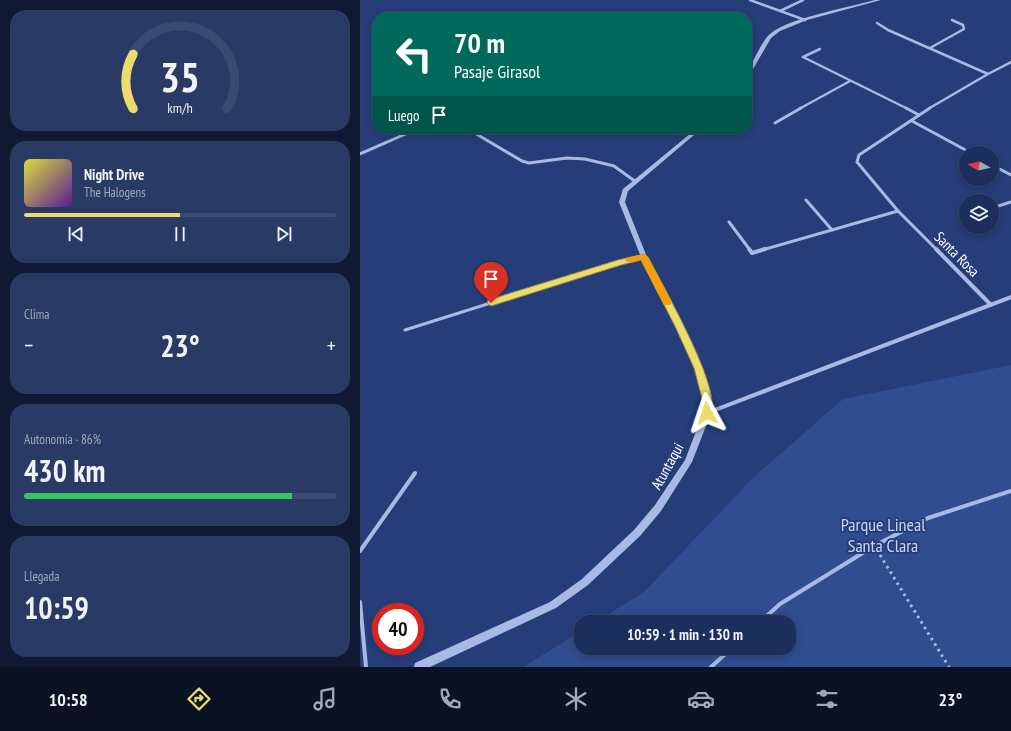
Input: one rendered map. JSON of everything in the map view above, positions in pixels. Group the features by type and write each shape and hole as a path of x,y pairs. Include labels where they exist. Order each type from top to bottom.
{"street":[{"path":"750,0 805,20"},
{"path":"780,11 804,0"},
{"path":"752,68 770,37 775,33 805,20 879,0"},
{"path":"930,48 964,29 963,25 952,20"},
{"path":"877,24 988,74"},
{"path":"820,49 803,57 919,116"},
{"name":"Santa Rosa","path":"991,305 898,211 862,170 857,162 859,155 919,116 988,74 1011,62"},
{"path":"775,123 850,81"},
{"path":"912,121 959,146"},
{"path":"360,154 406,134"},
{"path":"476,134 522,161 529,163 567,158 585,159 614,166 636,182"},
{"name":"Atuntaqui","path":"419,667 553,605 585,582 637,533 658,508 688,462 707,413 708,402 698,368 679,326 644,257 622,202 625,190 693,134"},
{"path":"999,169 1011,175"},
{"path":"806,200 832,230"},
{"path":"999,206 1011,202"},
{"path":"729,222 752,253 898,211"},
{"path":"707,413 1011,297"}],"lane":[{"path":"405,330 621,262 644,257"},
{"path":"360,550 415,473"},
{"path":"768,615 780,604 874,546 928,518 1011,491"},
{"path":"360,602 366,667"},
{"path":"711,667 724,655"}],"path":[{"path":"874,546 949,667"}],"green space":[{"name":"Parque Lineal Santa Clara","path":"1011,365 1011,667 523,667 574,635 574,655 796,655 796,615 607,615 644,592 753,478 843,399"}],"slow traffic":[{"path":"629,260 644,257 667,302"}],"route":[{"path":"491,303 621,262 644,257 679,326 698,368 708,402 707,413"}]}
